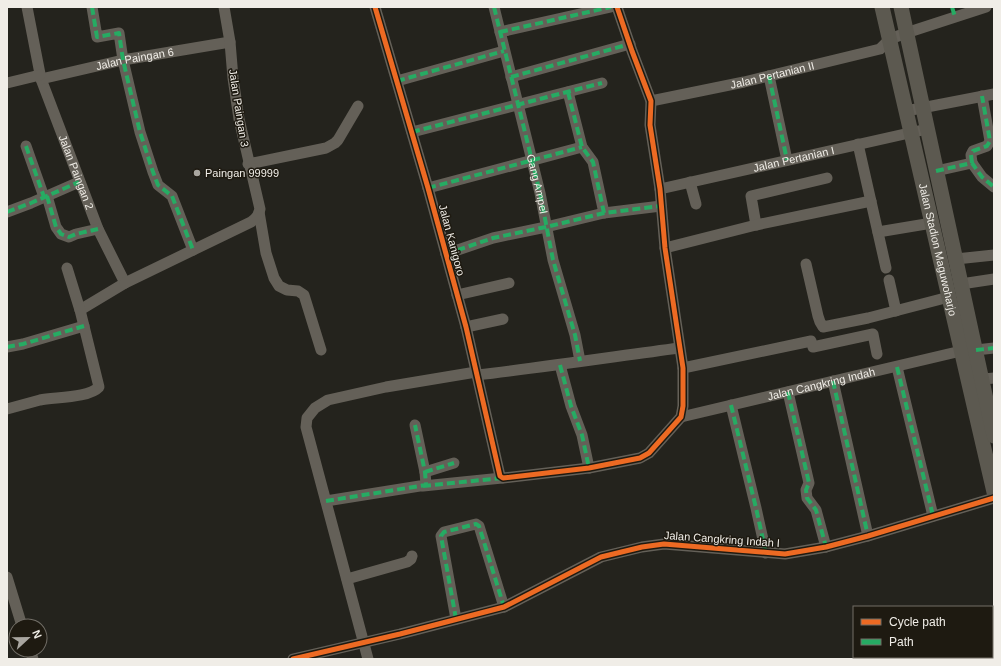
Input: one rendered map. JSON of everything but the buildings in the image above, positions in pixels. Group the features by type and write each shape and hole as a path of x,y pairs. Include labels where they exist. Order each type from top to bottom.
{"main road":[{"name":"Jalan Stadion Maguwoharjo","path":"882,7 961,351 981,380 994,436"},
{"name":"Jalan Stadion Maguwoharjo","path":"901,7 976,350 994,492"}],"street":[{"name":"Jalan Paingan 2","path":"27,7 41,77 79,182 98,229 125,283"},
{"path":"92,7 97,37 119,32 123,60 140,132 155,179 158,185 170,192 193,250"},
{"name":"Jalan Paingan 3","path":"224,7 230,42 233,78 266,253 274,278 279,286 287,290 298,291 304,294 322,350"},
{"name":"Jalan Kanigoro","path":"375,7 428,188 466,327 500,476 502,478"},
{"name":"Gang Ampel","path":"494,7 504,52 519,104 553,260 575,335 580,361"},
{"path":"500,32 585,10 611,7"},
{"path":"326,501 423,486 589,468 634,460 645,456 681,417 684,406 683,368 665,248 660,189 650,125 651,101 617,7"},
{"name":"Jalan Pertanian II","path":"651,101 701,92 880,49 890,40 953,12 986,7"},
{"name":"Jalan Paingan 6","path":"7,83 123,60 230,42"},
{"path":"511,77 630,44"},
{"path":"397,81 504,52"},
{"path":"769,76 787,160"},
{"path":"412,132 602,83"},
{"path":"568,92 582,147 593,162 604,212"},
{"path":"906,111 994,94"},
{"path":"982,96 990,141 987,146 972,151 971,155 972,162 982,177 994,187"},
{"path":"248,164 326,148 338,140 358,106"},
{"name":"Jalan Pertanian I","path":"660,189 927,129"},
{"path":"858,144 886,268"},
{"path":"26,146 56,227 61,234 69,236 98,229"},
{"path":"428,188 582,147"},
{"path":"936,171 972,162"},
{"path":"756,225 750,196 827,178"},
{"path":"7,212 79,182"},
{"path":"690,182 696,204"},
{"path":"665,248 756,225 871,201"},
{"path":"446,254 492,238 546,227 604,212 661,206"},
{"path":"80,310 125,283 254,220 259,210"},
{"path":"878,232 932,222"},
{"path":"956,260 994,255"},
{"path":"806,264 818,316 823,326 868,318 949,297"},
{"path":"7,409 40,400 88,394 98,389 99,384 80,310 67,268"},
{"path":"961,284 994,279"},
{"path":"889,280 896,311"},
{"path":"457,295 509,283"},
{"path":"868,318 877,354"},
{"path":"466,327 503,319"},
{"path":"7,347 23,344 84,326"},
{"path":"683,368 811,341 812,347 873,334"},
{"path":"368,659 306,427 307,418 315,408 328,400 386,386 560,365 679,348"},
{"path":"976,350 994,348"},
{"name":"Jalan Cangkring Indah","path":"681,417 961,351"},
{"path":"560,365 571,406 582,435 589,468"},
{"path":"897,367 933,516"},
{"path":"833,381 868,536"},
{"path":"788,392 809,483 806,490 807,498 816,510 826,547"},
{"path":"731,405 766,553"},
{"path":"414,425 427,484 423,486"},
{"path":"425,472 454,463"},
{"name":"Jalan Cangkring Indah I","path":"293,659 400,634 504,606 601,557 642,547 664,544 785,554 826,547 868,536 994,498"},
{"path":"456,618 441,536 444,532 476,524 479,526 504,606"},
{"path":"347,579 408,562 412,556"},
{"path":"7,577 20,618"}],"marked path":[{"path":"92,7 97,37 119,33 123,60 140,132 153,172 158,185 172,196 193,250"},
{"path":"494,7 540,193 553,260 575,335 580,361"},
{"path":"500,32 611,7"},
{"path":"952,7 955,17"},
{"path":"511,77 630,44"},
{"path":"397,81 504,51"},
{"path":"769,76 787,160"},
{"path":"412,132 602,83"},
{"path":"568,92 582,147 593,162 604,213"},
{"path":"972,163 971,155 973,151 987,146 990,141 982,96"},
{"path":"26,146 44,197"},
{"path":"428,188 582,147"},
{"path":"936,171 972,163 982,177 994,187"},
{"path":"7,212 79,182"},
{"path":"47,196 56,227 61,234 69,237 98,229"},
{"path":"446,254 493,238 604,213 661,206"},
{"path":"7,347 23,344 84,326"},
{"path":"976,350 994,348"},
{"path":"560,365 571,406 582,435 589,468"},
{"path":"897,367 933,516"},
{"path":"833,381 868,536"},
{"path":"788,392 809,483 806,490 807,498 816,510 826,547"},
{"path":"731,405 766,553"},
{"path":"326,501 426,485 425,472 415,425"},
{"path":"425,472 454,463"},
{"path":"423,486 502,478"},
{"path":"456,619 441,536 444,532 476,524 479,526 504,607"}],"cycle path":[{"path":"375,7 428,188 466,327 500,476 503,478 589,468 640,458 649,453 681,417 683,406 683,368 665,248 660,189 650,125 651,101 617,7"},
{"path":"293,659 400,634 504,607 601,557 642,547 664,544 785,554 826,547 868,536 994,498"}],"place":[{"name":"Paingan 99999","path":"197,173"}]}
